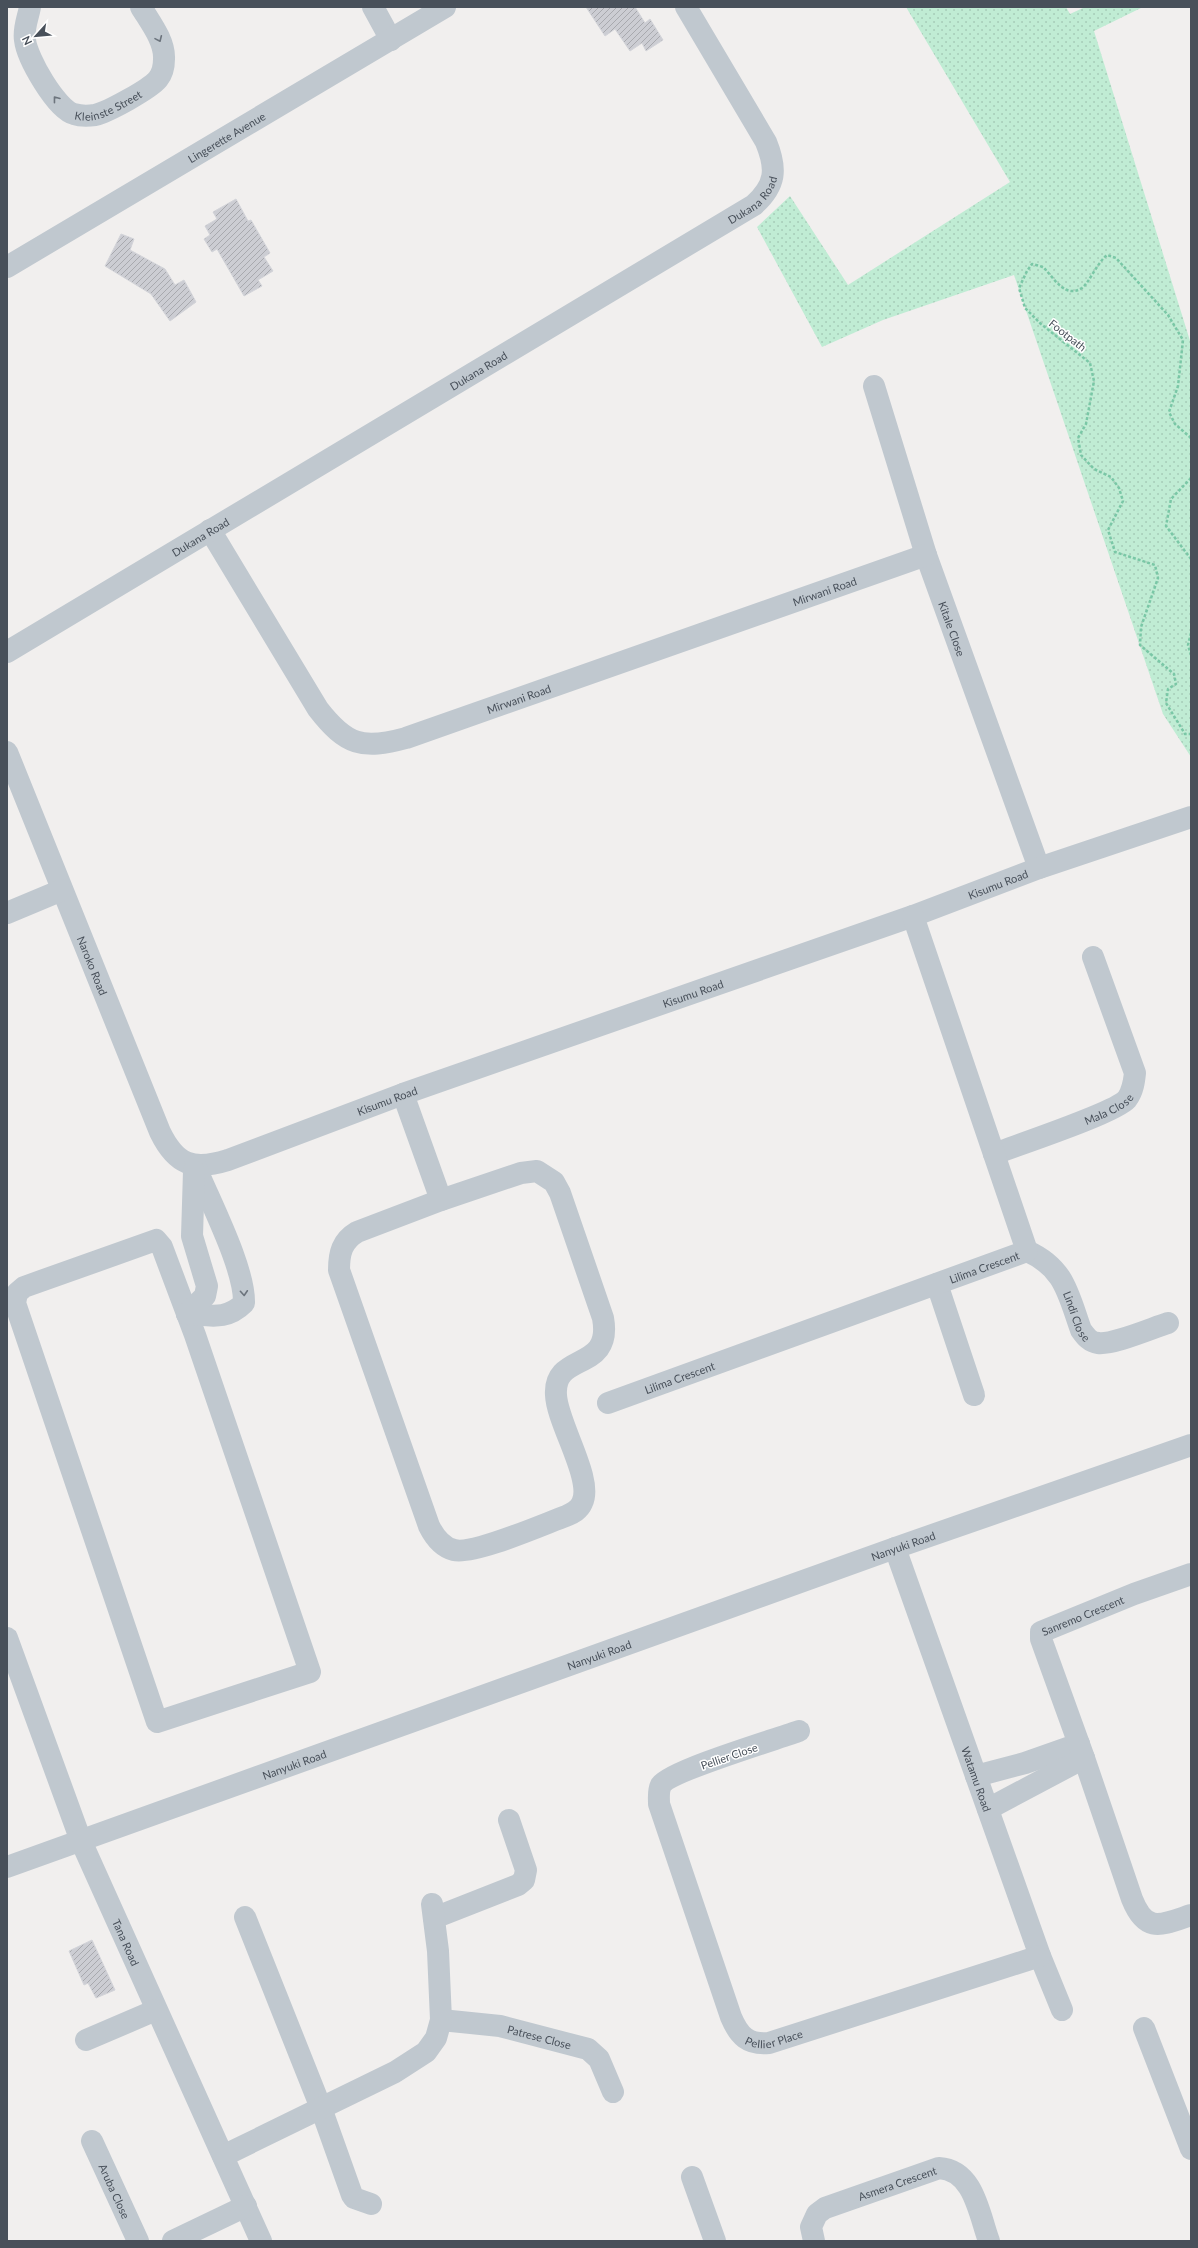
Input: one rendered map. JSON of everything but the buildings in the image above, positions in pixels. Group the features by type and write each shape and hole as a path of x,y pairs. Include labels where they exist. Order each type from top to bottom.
{"street":[{"name":"Kleinste Street","path":"30,7 25,29 27,49 57,101 65,110 81,116 94,115 107,111 150,86 161,75 165,58 163,48 141,7"},
{"path":"373,7 391,40"},
{"name":"Lingerette Avenue","path":"7,267 445,7"},
{"name":"Dukana Road","path":"7,652 754,205 763,198 773,179 774,167 771,154 766,142 686,7"},
{"name":"Kitale Close","path":"874,386 926,555 1039,868"},
{"name":"Mirwani Road","path":"210,530 318,709 333,728 346,737 361,744 381,745 926,555"},
{"name":"Naroko Road","path":"7,752 160,1132 172,1153 186,1163 195,1165"},
{"name":"Kisumu Road","path":"195,1165 206,1166 228,1160 403,1094 913,916 1039,868 1191,817"},
{"path":"7,913 62,890"},
{"name":"Lilima Crescent","path":"608,1403 1027,1251 913,916"},
{"name":"Mala Close","path":"994,1154 1106,1111 1126,1099 1131,1091 1134,1073 1131,1061 1093,957"},
{"path":"403,1094 441,1200"},
{"path":"187,1314 224,1316 235,1311 244,1303 244,1290 216,1215 195,1165"},
{"path":"187,1314 206,1296 207,1286 192,1236 195,1165"},
{"path":"537,1171 546,1175 554,1182 560,1193 603,1318 605,1328 601,1347 594,1354 566,1369 557,1380 556,1388 558,1408 582,1474 585,1496 577,1511 476,1549 462,1551 446,1547 433,1535 429,1526 339,1270 339,1255 342,1245 349,1236 441,1200 521,1173 537,1171"},
{"path":"192,1225 216,1215"},
{"path":"156,1240 162,1247 187,1314 310,1672 157,1722 15,1303 17,1293 24,1287 156,1240"},
{"name":"Lindi Close","path":"1027,1251 1044,1259 1059,1276 1081,1330 1086,1337 1092,1341 1108,1342 1168,1323"},
{"path":"936,1284 974,1395"},
{"name":"Nanyuki Road","path":"7,1867 895,1548 1191,1445"},
{"name":"Watamu Road","path":"895,1548 1040,1956 1062,2010"},
{"name":"Sanremo Crescent","path":"1191,1574 1047,1628 1041,1632 1041,1639 1132,1899 1142,1918 1155,1925 1191,1915"},
{"name":"Tana Road","path":"7,1638 81,1841 156,2010 246,2206 260,2241"},
{"name":"Pellier Close","path":"662,1785 681,1773 799,1731"},
{"path":"976,1776 1025,1763 1081,1751"},
{"path":"988,1808 1037,1783 1081,1751"},
{"name":"Pellier Place","path":"662,1785 659,1794 659,1804 731,2017 742,2036 748,2041 759,2044 769,2043 1040,1956"},
{"path":"223,2156 395,2072 426,2052 436,2038 441,2020 441,1999 433,1911 518,1885 524,1880 526,1870 509,1820"},
{"path":"245,1917 321,2108 352,2195 354,2198 371,2204"},
{"path":"86,2040 156,2010"},
{"name":"Patrese Close","path":"441,2020 500,2026 588,2049 599,2059 613,2092"},
{"path":"1144,2028 1185,2118 1191,2149"},
{"name":"Aruba Close","path":"92,2141 138,2241"},
{"name":"Asmera Crescent","path":"814,2241 811,2227 817,2214 825,2208 939,2168 955,2172 966,2181 989,2241"},
{"path":"692,2178 715,2241"},
{"path":"173,2241 246,2206"}],"path":[{"name":"Footpath","path":"1191,438 1175,424 1169,412 1178,386 1183,340 1168,315 1116,258 1106,255 1099,262 1083,288 1073,291 1058,285 1043,267 1032,264 1027,270 1019,288 1025,308 1041,324 1090,363 1094,381 1086,424 1078,438 1081,455 1094,469 1111,477 1119,488 1123,502 1108,530 1115,552 1155,565 1158,578 1141,627 1140,645 1174,674 1176,684 1168,689 1166,703 1184,734 1191,734"},
{"path":"1191,478 1171,499 1166,526 1191,559"},
{"path":"1191,633 1188,645 1191,654"}],"green space":[{"path":"906,7 1066,7 1070,14 1085,7 1143,7 1094,31 1191,344 1191,757 1163,714 1014,275 883,320 822,347 757,227 790,196 848,285 1010,182"}]}
